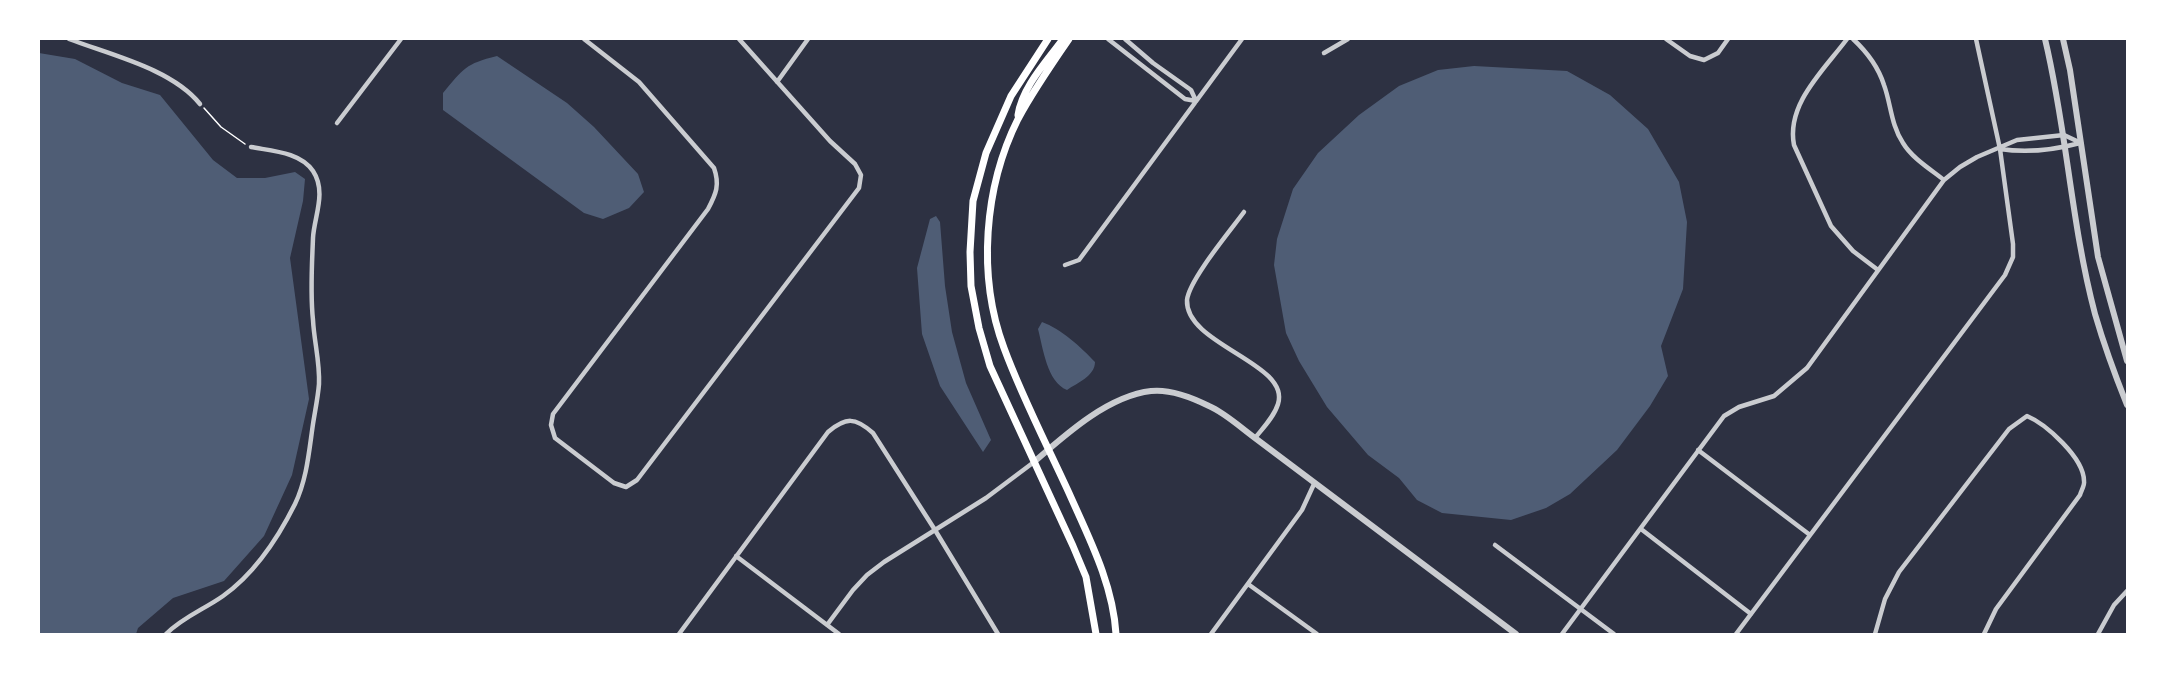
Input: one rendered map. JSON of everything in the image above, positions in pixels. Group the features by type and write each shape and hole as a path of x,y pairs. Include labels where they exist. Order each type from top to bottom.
{"main road":[{"path":"1048,39 1011,96 986,153 973,201 971,286 979,328 990,366 1086,578 1096,634"},
{"path":"1018,121 1020,104 1036,76 1063,39"},
{"path":"1069,39 1040,82 1018,121 996,178 989,223 987,265 992,304 1003,347 1097,555 1110,595 1116,634"}],"street":[{"path":"69,39 161,74 178,83 200,104"},
{"path":"337,123 401,39"},
{"path":"584,39 639,82 714,168 719,180 716,194 708,209 554,414 551,425 555,438 614,483 626,487 637,480 859,188 861,175 855,164 830,141 739,39"},
{"path":"777,82 808,39"},
{"path":"1108,39 1185,99 1196,101"},
{"path":"1125,39 1191,90 1196,101"},
{"path":"1065,265 1079,260 1242,39"},
{"path":"1324,53 1348,39"},
{"path":"1666,39 1690,56 1704,60 1718,53 1728,39"},
{"path":"1847,39 1802,99 1794,116 1792,135 1794,145 1831,226 1853,251 1878,270"},
{"path":"1853,39 1868,53 1885,85 1894,126 1903,144 1916,159 1944,180"},
{"path":"1736,634 2005,275 2013,257 2000,149 1976,39"},
{"path":"2045,39 2055,82 2083,257 2095,313 2109,359 2127,405"},
{"path":"2063,39 2070,70 2098,257 2127,360"},
{"path":"1138,62 1144,55"},
{"path":"1562,634 1724,416 1739,407 1774,396 1807,368 1944,180 1969,162 2017,140 2064,135 2081,143"},
{"path":"2000,149 2018,152 2081,143"},
{"path":"166,634 194,612 237,586 258,562 283,526 296,502 306,473 319,384 311,267 319,187 313,171 300,159 285,153 251,147"},
{"path":"1244,212 1194,282 1187,300 1190,316 1201,329 1269,377 1278,389 1279,403 1255,438"},
{"path":"827,625 867,575 986,498 1101,410 1126,396 1154,390 1184,396 1211,407 1516,634"},
{"path":"1875,634 1885,599 1899,572 2009,429 2027,416 2038,420 2060,438 2078,464 2085,481 2080,495 1996,609 1984,634"},
{"path":"679,634 828,432 839,423 853,420 863,424 873,433 998,634"},
{"path":"1698,450 1810,535"},
{"path":"1210,634 1302,510 1314,484"},
{"path":"1641,529 1751,614"},
{"path":"1496,545 1614,634"},
{"path":"736,556 839,634"},
{"path":"1248,584 1317,634"},
{"path":"2098,634 2114,605 2127,591"}],"path":[{"path":"200,104 220,127 237,141 251,147"}],"water":[{"path":"39,53 75,59 122,83 160,95 213,160 237,178 265,178 295,172 305,179 303,201 290,258 309,399 292,475 264,536 224,581 173,598 138,628 136,634 39,634"},
{"path":"497,56 567,103 594,127 638,174 644,192 629,208 603,219 584,213 443,110 443,93 461,72 471,65"},
{"path":"1474,66 1567,71 1610,95 1648,129 1679,182 1687,222 1683,289 1661,346 1668,376 1650,406 1617,450 1570,494 1546,508 1511,520 1442,513 1417,500 1399,478 1368,455 1327,407 1299,361 1286,333 1274,265 1277,239 1293,189 1318,153 1359,115 1399,86 1438,70"},
{"path":"936,216 940,222 945,286 952,332 966,383 991,440 983,452 940,386 922,334 917,268 930,219"},
{"path":"1042,322 1070,339 1095,362 1089,375 1067,390 1055,380 1047,364 1038,329"}]}
